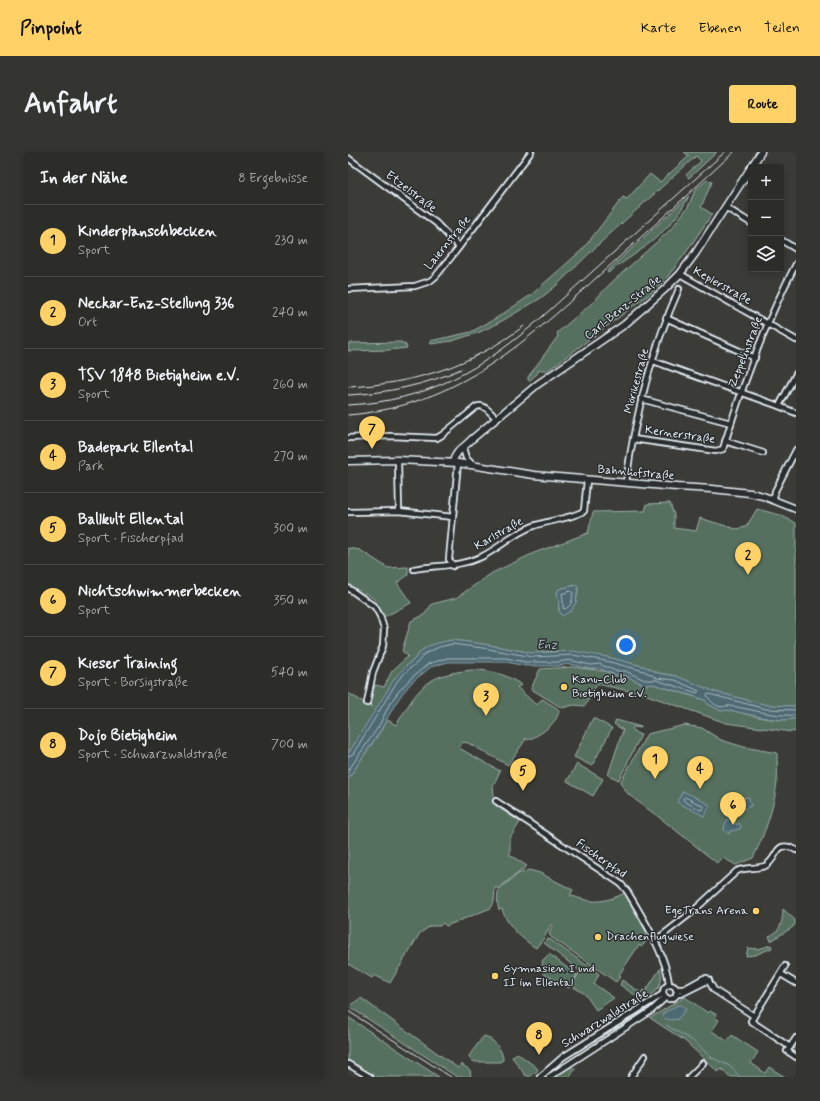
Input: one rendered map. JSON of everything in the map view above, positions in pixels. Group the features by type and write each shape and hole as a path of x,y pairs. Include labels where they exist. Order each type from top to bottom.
{"street":[{"name":"Laiernstraße","path":"348,289 408,287 425,283 436,276 531,152"},
{"name":"Carl-Benz-Straße","path":"456,462 463,448 472,439 544,379 624,325 658,296 680,274 761,152"},
{"name":"Etzelstraße","path":"348,158 436,224 459,247"},
{"path":"725,207 748,220"},
{"path":"784,242 796,249"},
{"name":"Zeppelinstraße","path":"722,449 741,392 768,324 796,264"},
{"name":"Keplerstraße","path":"680,274 796,340"},
{"name":"Mörikestraße","path":"626,482 641,399 666,318 679,289"},
{"path":"666,318 755,358"},
{"path":"653,360 779,406 796,414"},
{"path":"779,406 796,374"},
{"path":"641,399 731,423"},
{"path":"348,438 390,436 437,438 442,436 480,405 485,407 497,419"},
{"name":"Kernerstraße","path":"633,439 716,451 722,449"},
{"name":"Kernerstraße","path":"725,441 763,453"},
{"path":"463,448 465,457 472,464"},
{"path":"774,500 775,491 796,450"},
{"path":"398,460 399,511"},
{"name":"Bahnhofstraße","path":"348,461 398,460 456,462 534,475 750,493 774,500 796,509"},
{"path":"453,566 449,559 456,462"},
{"name":"Karlstraße","path":"414,569 453,566 480,557 531,527 566,518 584,511 587,480"},
{"path":"348,512 399,511 453,517"},
{"path":"348,588 374,607 380,616 384,629 383,646 373,672 367,703"},
{"name":"Fischerpfad","path":"496,801 621,884 627,891 655,941 666,971 669,985"},
{"path":"655,941 686,917 737,871 742,868 763,867 770,862 774,855 782,847 788,846 796,850"},
{"path":"785,966 750,1021 790,1047"},
{"path":"780,974 796,984"},
{"name":"Schwarzwaldstraße","path":"540,1077 563,1057 665,996 672,998 676,992 681,994 707,979 714,990 754,1016"},
{"path":"669,985 673,986 676,992"},
{"name":"Schwarzwaldstraße","path":"549,1077 651,1011 665,996 665,987 669,985"},
{"path":"796,1038 787,1051 796,1057"},
{"path":"631,1077 645,1056"},
{"path":"689,1077 703,1062"},
{"path":"348,1064 370,1077"}],"green space":[{"path":"684,152 717,152 689,178 686,175 701,161 696,156 600,243 557,285 541,298 480,332 452,341 431,344 430,341 471,332 498,317 531,295 583,249 623,197 627,199 650,174 660,182 689,156"},
{"path":"707,180 712,182 701,207 712,214 685,254 665,280 655,290 546,372 544,369 542,371 539,370 537,374 528,380 528,377 558,336 557,333 592,303 611,283 670,230 688,207 695,190"},
{"path":"689,196 673,221 664,231 608,273 607,271"},
{"path":"401,342 406,345 407,348 348,351 348,343"},
{"path":"670,503 674,515 674,528 696,531 700,518 736,529 746,527 757,509 780,515 796,523 796,706 767,705 715,692 676,676 658,673 646,667 607,657 557,651 533,653 452,640 429,646 421,651 415,659 406,666 348,754 348,693 372,707 369,704 375,685 384,687 392,671 408,656 402,651 411,621 424,615 432,604 456,598 492,573 534,553 588,533 593,512 645,511 647,504","holes":["577,585 578,591 576,602 559,611 559,600 557,593 559,589"]},
{"path":"348,548 360,550 388,568 408,567 408,575 397,583 411,603 384,617 374,599 365,593 364,595 348,584"},
{"path":"572,667 604,671 616,675 624,675 645,685 653,684 705,700 708,704 721,711 732,710 762,718 777,720 796,718 796,731 792,732 726,723 644,694 597,684 585,706 574,705 562,708 531,689 540,669"},
{"path":"472,670 498,673 510,678 522,685 517,687 536,705 542,699 557,708 559,711 558,716 551,725 538,735 528,740 525,738 526,739 508,765 468,743 463,742 459,748 500,771 493,786 495,805 520,822 510,838 510,855 527,866 499,888 495,888 494,902 491,908 446,926 443,923 440,926 431,926 420,933 390,983 374,975 372,978 348,964 348,779 388,720 396,725 411,701 425,685 443,675"},
{"path":"593,718 612,728 592,766 574,757"},
{"path":"616,720 641,727 633,727 632,729 641,735 619,780 608,775 623,730 614,724"},
{"path":"685,725 702,728 721,740 744,747 777,753 777,778 774,800 765,831 753,858 736,865 723,858 717,863 629,795 620,783 647,734"},
{"path":"577,764 603,779 593,796 567,781"},
{"path":"529,870 540,873 573,890 570,895 585,900 598,901 610,899 625,893 647,933 645,938 646,942 641,947 639,945 616,982 551,937 549,934 553,925 551,925 544,938 536,948 520,936 507,921 502,909 499,910 499,889 518,874"},
{"path":"783,909 795,920 795,924 793,927 771,941 769,936 779,928 782,921"},
{"path":"548,939 599,974 594,984 614,998 596,1010 585,994 572,986 580,971 544,943"},
{"path":"771,945 772,948 755,955 746,956 748,948 758,949"},
{"path":"549,954 577,975 569,988 544,974 542,961"},
{"path":"660,969 661,980 658,988 642,1000 620,985 622,980 641,993 643,990 645,992"},
{"path":"685,997 708,1013 710,1011 717,1015 715,1018 719,1020 712,1031 727,1041 732,1035 758,1052 751,1063 765,1073 769,1067 785,1077 729,1077 722,1069 718,1072 685,1041 650,1018"},
{"path":"361,998 458,1068 461,1064 470,1070 471,1077 457,1077 351,1008 352,1004"},
{"path":"658,999 660,1002 650,1010 649,1009 615,1030 614,1029 617,1027 616,1025"},
{"path":"348,1017 439,1077 373,1077 348,1061"},
{"path":"484,1036 491,1039 497,1046 502,1053 503,1060 500,1062 475,1062 471,1060 469,1056"},
{"path":"517,1053 538,1070 530,1077 525,1075 512,1057"},
{"path":"570,1067 575,1069 570,1077 554,1077"}],"water":[{"path":"578,585 576,602 571,611 562,616 557,593 559,589"},
{"path":"452,640 533,653 573,651 607,657 646,667 658,673 676,676 715,692 767,705 796,706 796,718 784,720 762,717 732,710 721,711 708,704 705,700 653,684 645,685 624,675 616,675 598,668 590,669 569,664 558,666 525,666 506,662 448,662 431,667 412,682 394,706 382,728 348,779 348,754 395,678 415,659 421,651 429,646"},
{"path":"683,791 710,805 704,816 677,802"},
{"path":"733,794 737,795 735,799 749,797 751,806 736,814 731,805"},
{"path":"729,817 736,821 735,823 737,825 739,823 741,826 740,829 730,831 729,834 724,830 725,824"},
{"path":"678,1005 681,1005 686,1009 678,1019 668,1020 664,1018 662,1014"}],"waterway":[{"path":"666,1025 693,1041 712,1058 730,1066 740,1077"}],"railway":[{"path":"348,405 404,397 429,389 476,367 520,336 725,152"},
{"path":"348,415 388,409 424,398 458,384 489,365 519,344 577,295 734,152"},
{"path":"348,387 396,382 441,370 483,352 524,326"},
{"path":"348,395 392,390 420,384 461,369"},
{"path":"348,1011 451,1077"}],"place":[{"name":"Kieser Training","path":"372,449"},
{"name":"Neckar-Enz-Stellung 336","path":"748,575"},
{"name":"Kanu-Club Bietigheim e.V.","path":"564,687"},
{"name":"TSV 1848 Bietigheim e.V.","path":"486,716"},
{"name":"Kinderplanschbecken","path":"655,779"},
{"name":"Badepark Ellental","path":"700,789"},
{"name":"Ballkult Ellental","path":"523,791"},
{"name":"Nichtschwimmerbecken","path":"733,825"},
{"name":"EgeTrans Arena","path":"756,911"},
{"name":"Drachenflugwiese","path":"598,937"},
{"name":"Gymnasien I und II im Ellental","path":"495,976"},
{"name":"Dojo Bietigheim","path":"539,1055"}],"water label":[{"name":"Enz","path":"547,645"}]}
